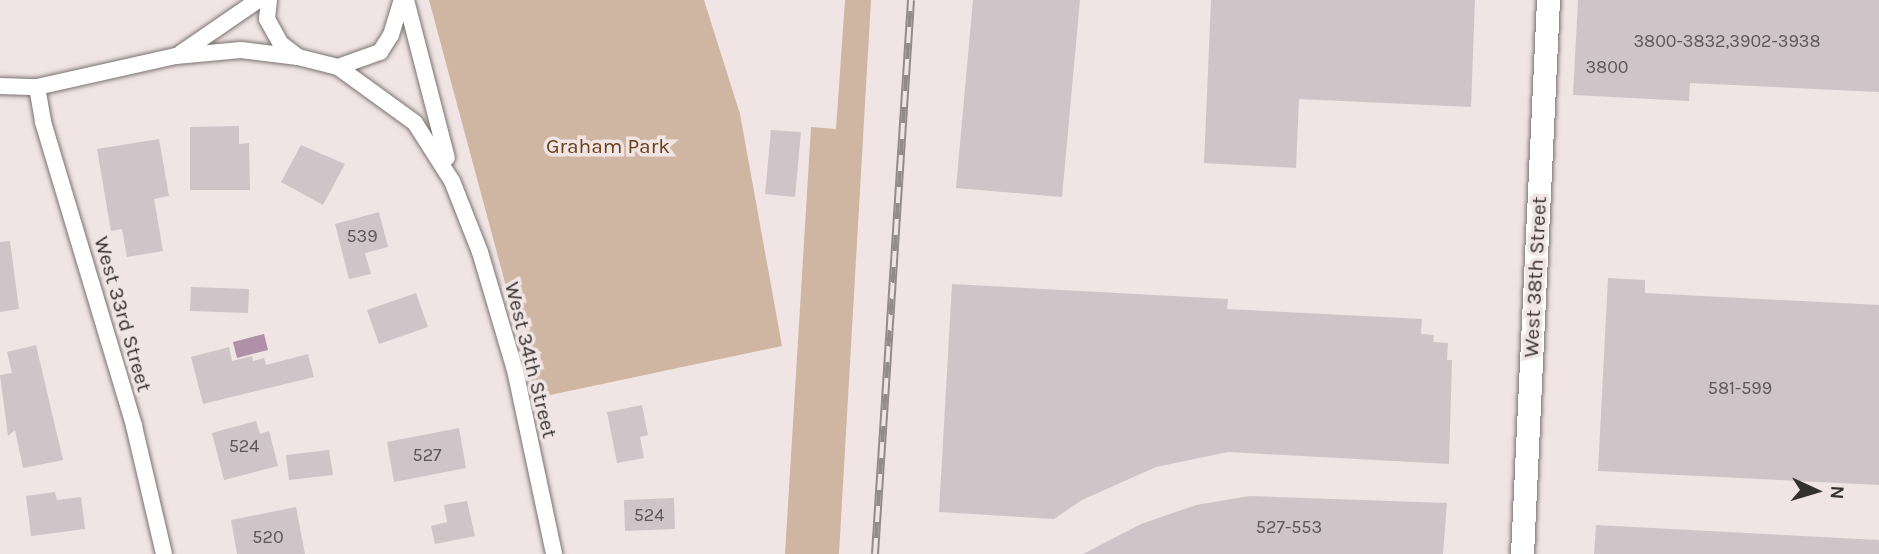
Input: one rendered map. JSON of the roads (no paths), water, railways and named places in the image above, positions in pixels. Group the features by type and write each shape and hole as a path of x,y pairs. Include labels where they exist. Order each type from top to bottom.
{"street":[{"path":"176,56 258,0"},
{"path":"269,0 267,19 273,35 298,57"},
{"path":"0,86 37,87 176,56 241,50 298,57 338,67 380,51 391,34 404,0"},
{"name":"West 34th Street","path":"404,0 452,181 480,252 515,370 554,554"},
{"name":"West 38th Street","path":"1522,554 1548,0"},
{"name":"West 34th Street","path":"338,67 415,122 452,181"},
{"name":"West 33rd Street","path":"37,87 43,122 134,426 164,554"}],"railway":[{"path":"875,554 911,0"}],"park label":[{"name":"Graham Park","path":"608,146"}]}
